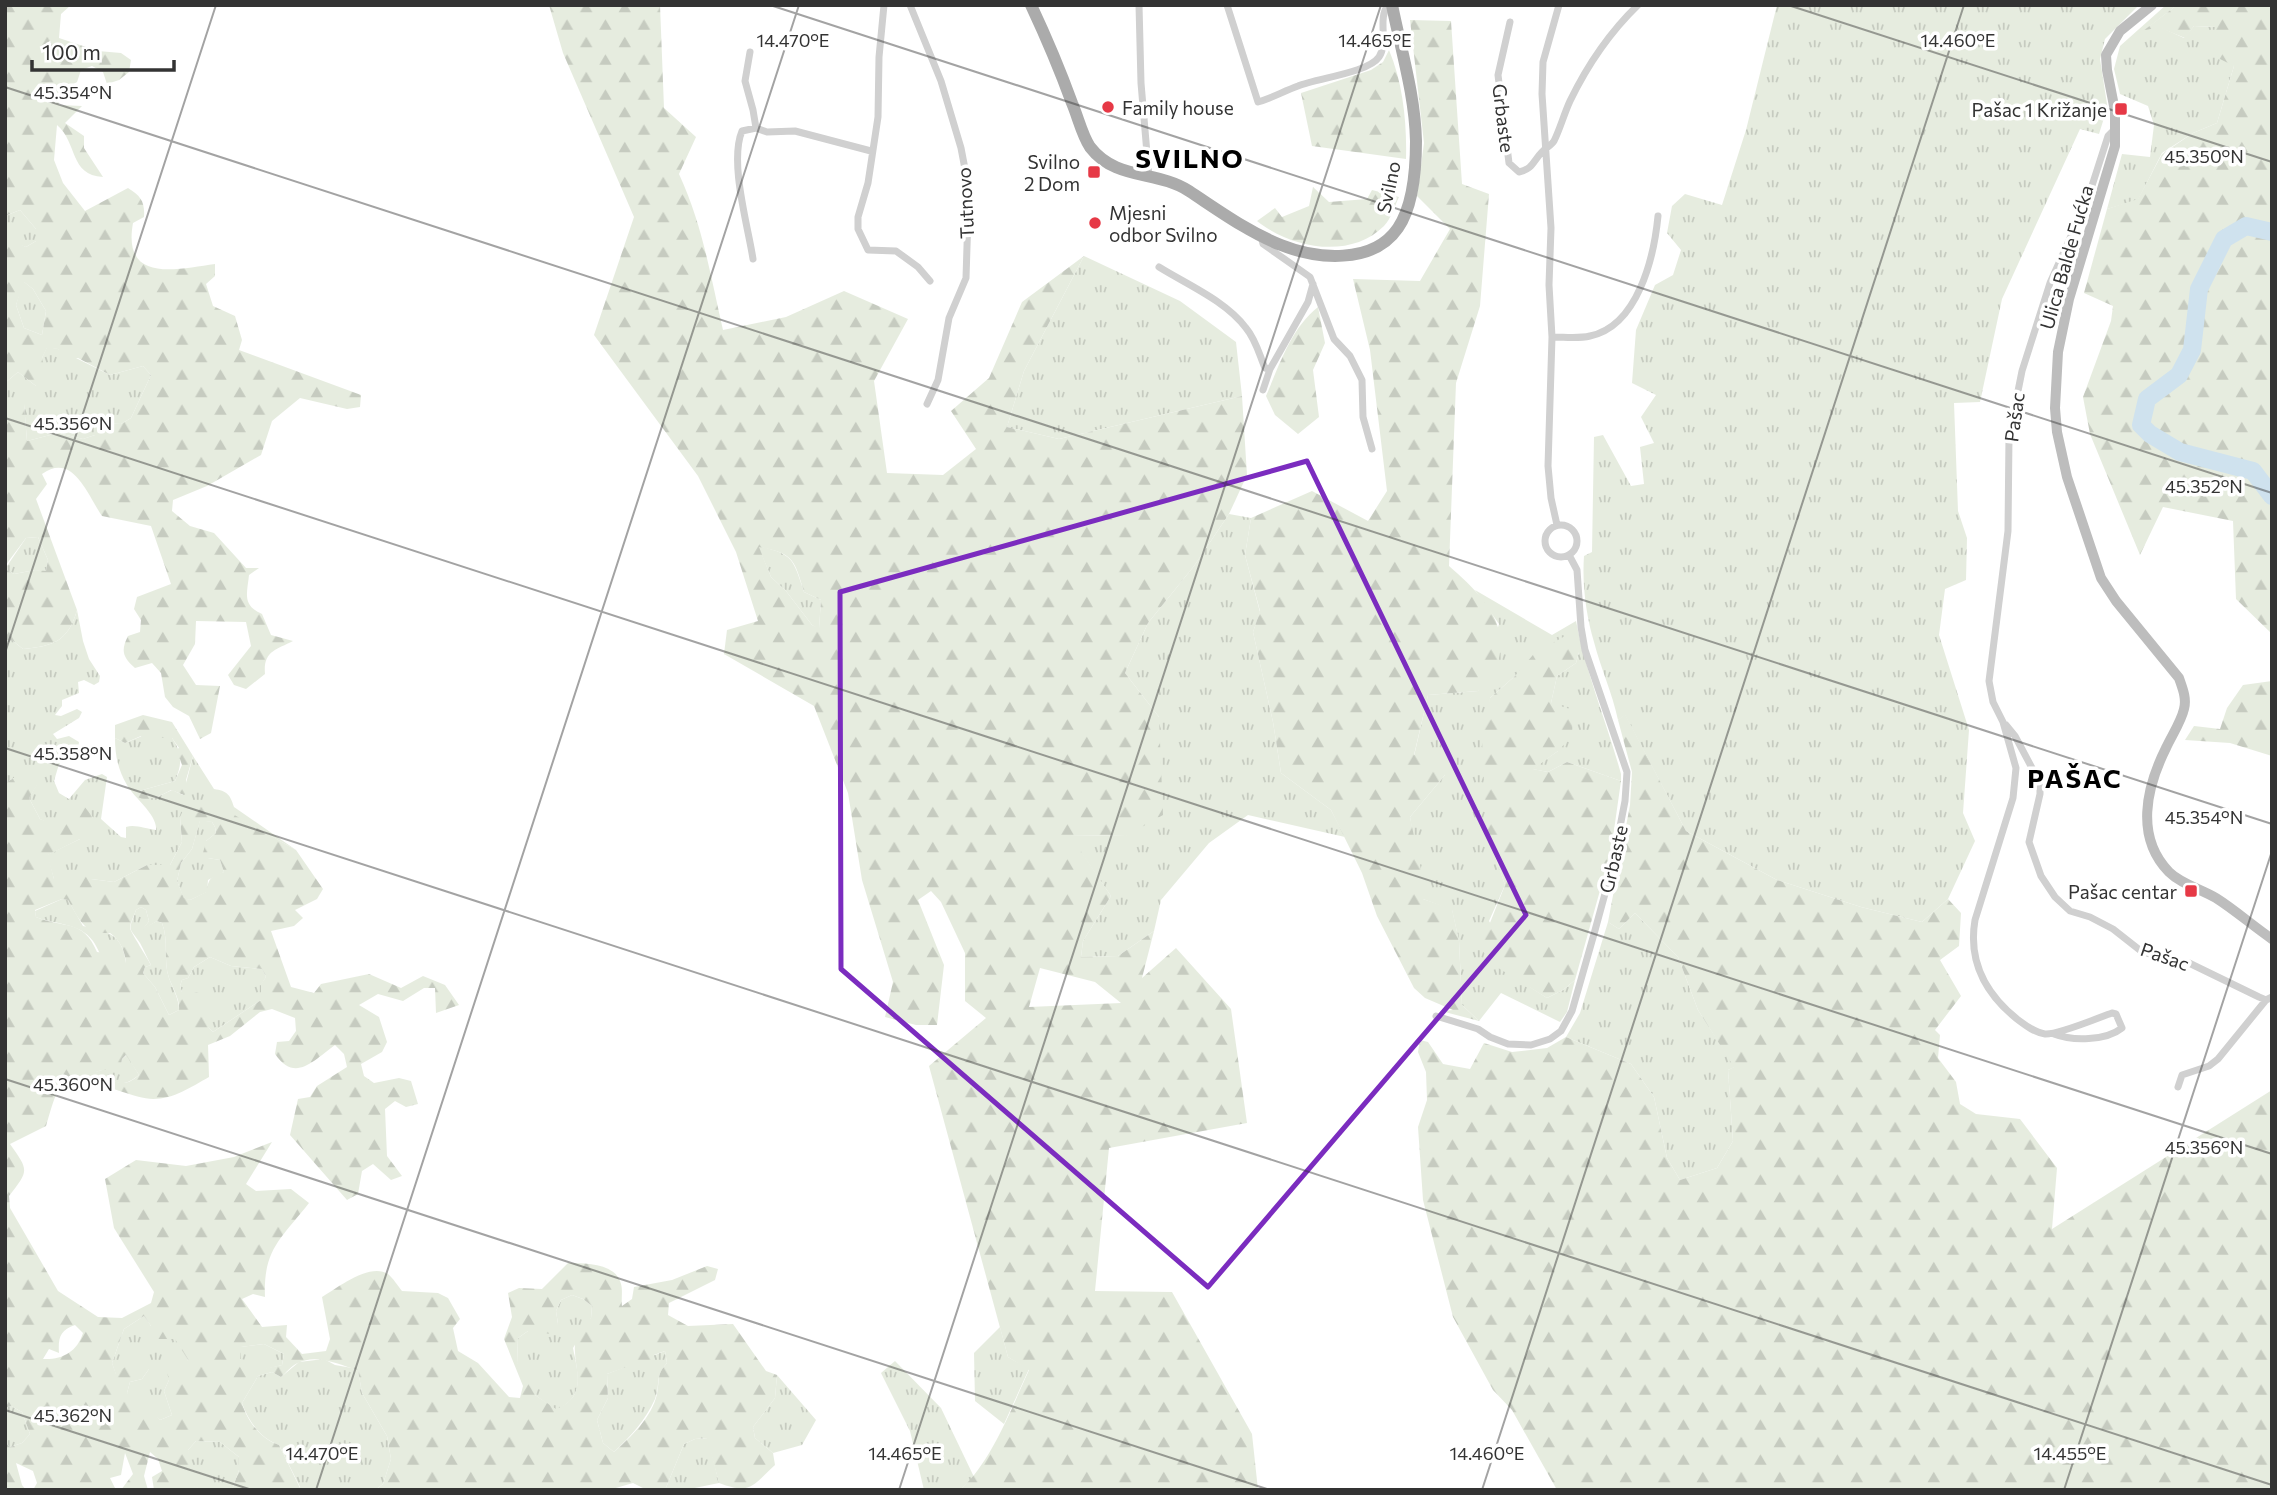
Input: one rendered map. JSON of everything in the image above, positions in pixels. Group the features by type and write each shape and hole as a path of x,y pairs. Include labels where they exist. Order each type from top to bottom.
{"main road":[{"name":"Svilno","path":"1031,5 1089,145 1108,164 1117,170 1166,179 1260,235 1297,251 1320,256 1360,253 1382,244 1401,225 1408,203 1416,142 1414,109 1390,5"},
{"name":"Ulica Balde Fućka","path":"2152,5 2119,31 2106,55 2116,128 2115,146 2069,299 2058,352 2055,383 2057,432 2067,477 2101,578 2116,601 2179,678 2184,691 2185,708 2164,751 2148,803 2146,827 2149,842 2173,875 2216,898 2272,939"}],"street":[{"path":"884,5 879,57 878,117 868,183 858,217 858,229 868,250 896,251 918,267 930,281"},
{"name":"Tutnovo","path":"910,5 942,81 961,148 968,215 966,278 949,318 938,380 927,404"},
{"path":"1139,5 1141,83 1149,177"},
{"name":"Svilno","path":"1227,5 1258,102 1299,85 1361,67 1378,59 1382,50 1384,11 1390,5"},
{"name":"Grbaste","path":"1557,525 1548,466 1552,337 1547,148 1542,94 1543,62 1559,5"},
{"name":"Grbaste","path":"1510,22 1498,75 1509,163 1519,172 1526,171 1535,164 1541,152 1553,143 1570,99 1599,50 1638,5"},
{"path":"750,52 745,81 756,128"},
{"path":"753,260 737,156 743,131 756,128 767,132 795,131 871,151"},
{"name":"Pašac","path":"2054,1034 2112,1013 2116,1014 2122,1028 2115,1033 2079,1040 2041,1034 2000,1004 1990,992 1975,954 1972,937 1975,920 2013,798 2016,768 2003,722 1993,702 1989,681 2008,531 2009,436 2022,371 2050,283 2088,198 2109,133 2116,128"},
{"path":"1552,337 1592,336 1609,328 1626,313 1649,265 1656,241 1658,216"},
{"name":"Svilno","path":"1260,235 1263,244 1310,277 1334,339 1350,356 1362,380 1363,417 1372,449"},
{"path":"1159,267 1234,315 1251,335 1265,369 1270,369"},
{"path":"1263,390 1270,369 1308,302 1313,284"},
{"name":"Grbaste","path":"1567,526 1575,533 1576,547 1569,555 1558,557 1545,547 1545,536 1552,527 1567,526"},
{"name":"Grbaste","path":"1436,1016 1478,1029 1508,1044 1531,1045 1550,1039 1561,1031 1572,1011 1612,868 1626,801 1627,772 1585,650 1577,570 1569,555"},
{"name":"Pašac","path":"2003,722 2015,736 2040,783 2029,842 2041,876 2054,897 2070,911 2090,917 2113,929 2141,951 2189,963 2269,999 2218,1059 2210,1066 2182,1075 2178,1087"}],"highlighted area":[{"path":"1307,461 1526,915 1208,1287 841,969 840,592"}],"green space":[{"path":"5,5 71,5 61,14 59,38 98,51 121,53 131,60 129,72 119,80 107,84 103,72 92,66 81,70 77,82 57,94 59,105 82,106 65,123 84,136 84,148 103,177 84,171 64,132 57,125 54,160 63,183 85,211 128,188 136,194 143,203 144,217 133,223 132,242 136,256 144,264 169,269 215,264 215,276 206,284 213,306 235,316 242,340 239,350 361,395 360,407 347,409 300,398 272,421 261,455 207,486 173,500 172,511 190,526 214,533 246,568 259,568 249,575 249,603 262,614 271,635 293,641 268,656 265,674 246,689 234,685 228,675 251,646 246,622 196,621 195,644 183,665 196,685 220,686 211,733 200,739 189,716 173,707 165,697 161,673 152,663 135,668 124,653 128,636 140,632 141,620 134,609 137,597 171,584 151,526 102,516 78,478 62,468 42,474 47,484 36,499 77,610 64,636 51,644 23,649 13,641 5,640 5,569 14,574 46,571 48,560 38,537 26,538 5,566 5,404 24,403 27,441 58,433 83,439 95,435 95,423 121,424 131,418 151,375 143,366 110,375 78,358 66,359 58,349 47,348 42,358 48,383 36,386 18,372 5,383 5,240 11,230 15,242 26,247 36,241 36,229 20,210 5,216","holes":["24,282 33,289 46,311 42,335 24,328 16,305"]},
{"path":"549,5 660,5 664,108 696,137 679,174 700,231 723,330 786,317 844,291 908,319 874,381 887,473 943,475 976,449 951,411 989,378 1022,302 1084,256 1024,371 1007,427 1059,439 1242,396 1247,475 1229,514 1194,566 1148,623 1125,673 1159,717 1163,815 1126,836 1070,835 1111,896 1083,941 1081,957 1118,956 1154,931 1142,978 1176,948 1231,1009 1247,1123 1109,1148 1095,1291 1172,1292 1252,1434 1258,1490 960,1490 991,1450 1029,1370 1008,1357 929,1066 986,1018 965,1001 965,953 941,902 931,891 918,900 944,965 937,1025 916,1025 885,1017 893,982 862,880 848,793 814,706 724,654 727,630 758,621 736,552 698,476 594,335 634,217 563,53","holes":["759,547 779,552 791,560 804,592 821,600 819,628 812,625 786,591 771,577","1040,968 1095,982 1121,1003 1029,1007"]},
{"path":"1777,5 2139,5 2105,39 2100,59 2109,117 2104,118 2099,134 2080,129 2002,299 1980,402 1954,403 1958,511 1967,538 1966,580 1945,589 1939,635 1969,730 1963,813 1975,841 1948,899 1922,922 1861,907 1777,880 1686,831 1625,715 1618,720 1591,632 1587,610 1584,556 1592,552 1594,437 1603,435 1631,486 1644,484 1640,447 1654,443 1641,417 1656,395 1632,383 1636,330 1655,285 1673,275 1681,250 1667,233 1672,206 1685,194 1722,205 1746,130"},
{"path":"2166,5 2177,5 2145,30 2158,26 2184,38 2194,26 2215,27 2234,66 2217,123 2193,133 2162,153 2138,200 2107,209 2122,154 2150,157 2154,125 2148,106 2120,94 2114,69 2120,46"},
{"path":"2177,5 2272,5 2272,634 2236,599 2233,521 2163,507 2140,555 2090,434 2083,397 2111,321 2113,306 2084,293 2107,209 2138,199 2162,154 2193,133 2217,123 2234,66 2212,55 2215,27 2194,26 2185,38 2158,27 2143,31"},
{"path":"1410,20 1451,21 1462,184 1489,194 1480,306 1456,383 1449,566 1487,606 1499,630 1501,644 1498,662 1478,691 1428,695 1414,755 1440,750 1445,775 1410,817 1425,889 1423,899 1452,909 1459,941 1462,1005 1479,1021 1441,1011 1453,1010 1425,998 1414,988 1377,916 1362,873 1331,810 1281,773 1253,632 1260,611 1245,555 1251,518 1312,491 1368,521 1387,491 1370,350 1353,279 1420,281 1450,229 1417,196 1424,143"},
{"path":"1389,50 1403,103 1406,159 1312,146 1301,93 1371,70 1383,62"},
{"path":"1313,187 1329,202 1367,199 1372,190 1399,197 1384,226 1370,237 1338,246 1320,246 1286,238 1257,221 1275,208 1282,217 1309,206"},
{"path":"20,210 36,229 36,241 26,247 5,240 5,216"},
{"path":"1084,256 1180,301 1236,342 1242,396 1059,439 1007,427 1024,371"},
{"path":"23,281 33,289 46,311 42,335 24,328 16,305"},
{"path":"1318,307 1325,343 1313,370 1319,417 1298,434 1275,415 1266,396 1293,336"},
{"path":"47,347 58,349 110,375 143,366 151,375 131,418 121,424 95,423 95,435 83,439 58,433 27,441 24,404 5,404 5,383 18,372 36,386"},
{"path":"1229,514 1251,518 1245,555 1260,612 1253,632 1281,773 1331,810 1345,837 1248,815 1209,843 1161,900 1154,931 1118,956 1081,957 1083,941 1111,896 1069,835 1126,836 1159,717 1125,673 1148,623 1194,566"},
{"path":"38,537 48,560 46,572 35,570 14,574 5,569 26,538"},
{"path":"758,546 790,559 804,592 821,600 819,629 812,625 786,591 771,577"},
{"path":"1475,590 1552,635 1576,621 1585,660 1621,774 1621,781 1567,762 1548,772 1532,769 1558,751 1551,703 1557,676 1576,663 1579,652 1515,676 1490,698 1486,830 1505,885 1489,921 1530,987 1547,998 1575,980 1567,1012 1560,1022 1501,993 1479,1021 1462,1005 1459,941 1452,910 1423,899 1410,817 1445,775 1414,756 1428,695 1478,691 1499,624"},
{"path":"77,610 89,659 100,676 99,682 94,685 84,680 78,682 79,693 62,700 62,706 55,715 61,716 77,709 82,712 79,718 53,734 57,739 69,736 79,742 78,748 59,764 54,781 59,793 69,799 85,780 102,774 107,777 101,819 121,837 126,838 126,827 129,826 156,830 153,818 130,790 121,774 115,738 125,743 142,736 172,738 180,759 175,781 139,791 155,798 172,790 183,795 193,756 214,789 227,794 234,807 296,850 208,801 180,817 182,842 170,865 147,865 114,882 54,879 47,855 80,839 40,819 29,798 40,779 14,778 5,783 5,640 13,641 23,649 51,644 64,636"},
{"path":"1574,631 1579,652 1576,663 1557,676 1551,703 1573,710 1572,736 1558,751 1533,769 1548,772 1567,762 1621,781 1611,851 1575,980 1547,998 1495,966 1480,948 1505,885 1486,830 1482,739 1490,698 1515,676 1543,643 1549,645"},
{"path":"2272,681 2272,756 2230,743 2185,740 2194,726 2220,729 2227,708 2243,685"},
{"path":"1625,714 1686,831 1777,880 1861,907 1922,922 1948,899 1961,913 1959,946 1940,960 1961,996 1935,1030 1940,1035 1938,1058 1956,1082 1960,1104 1976,1114 2020,1119 2057,1168 2052,1229 2272,1090 2272,1490 1557,1490 1512,1410 1493,1390 1453,1317 1423,1200 1418,1127 1427,1100 1426,1072 1418,1052 1420,1040 1428,1042 1443,1064 1470,1069 1484,1043 1512,1052 1547,1048 1566,1037 1631,1064 1654,1097 1667,1158 1680,1180 1717,1168 1733,1141 1728,1070 1734,1067 1698,1010 1678,957 1635,913 1619,929 1608,922 1630,805 1632,772 1618,720"},
{"path":"143,715 172,722 193,756 186,780 189,792 184,795 171,790 150,799 137,797 139,791 175,781 182,765 180,759 174,757 173,751 179,748 172,738 160,738 158,743 147,747 141,736 125,743 115,738 115,725"},
{"path":"15,766 32,770 41,779 29,798 40,819 51,823 80,801 96,821 80,839 48,855 54,879 87,867 91,879 114,882 147,865 170,865 182,842 180,817 185,806 208,800 296,850 323,889 317,899 295,910 303,918 294,926 271,931 291,987 314,993 321,984 369,974 401,988 423,976 445,985 459,1005 436,1013 435,988 424,988 403,1001 378,994 359,1005 379,1017 387,1042 382,1052 361,1064 364,1076 374,1083 399,1078 411,1081 418,1104 406,1107 395,1101 385,1109 387,1156 402,1176 391,1180 373,1164 362,1171 358,1194 347,1200 290,1135 298,1099 310,1097 317,1086 347,1067 344,1054 335,1045 304,1066 297,1068 282,1063 275,1054 277,1042 289,1041 296,1031 295,1018 272,1009 260,1012 230,1036 208,1045 209,1077 168,1097 142,1098 87,1083 64,1086 56,1095 46,1126 10,1144 24,1170 9,1196 10,1208 58,1291 98,1317 122,1318 151,1303 154,1292 114,1228 105,1179 136,1160 186,1166 234,1157 272,1142 246,1184 256,1191 291,1189 309,1203 282,1236 271,1256 267,1267 265,1297 253,1294 242,1299 262,1327 287,1325 286,1337 302,1354 326,1351 330,1339 322,1297 363,1274 381,1271 388,1274 402,1291 438,1293 448,1298 460,1319 453,1328 458,1351 478,1363 509,1397 520,1398 523,1386 504,1339 512,1317 508,1293 519,1288 542,1289 568,1263 591,1264 607,1268 618,1277 622,1287 622,1306 632,1299 634,1287 672,1280 707,1266 718,1269 715,1280 669,1303 668,1315 688,1326 733,1324 766,1371 777,1375 775,1398 753,1427 755,1438 773,1453 775,1465 756,1483 745,1488 719,1483 707,1438 684,1444 665,1490 647,1490 633,1483 609,1490 375,1490 383,1484 391,1459 387,1436 362,1393 358,1370 312,1359 296,1364 281,1377 272,1372 258,1376 242,1403 256,1428 279,1445 299,1490 232,1490 239,1470 239,1457 220,1442 196,1441 188,1450 193,1473 189,1484 204,1490 154,1490 152,1477 162,1471 158,1459 150,1452 144,1476 148,1490 121,1490 133,1474 125,1453 121,1475 110,1478 116,1490 33,1490 37,1483 33,1471 16,1463 26,1490 5,1490 5,1442 10,1447 22,1443 30,1434 22,1412 11,1406 5,1408 5,783 14,778","holes":["200,821 212,822 216,833 206,841 203,853 208,858 220,860 224,872 211,878 206,892 190,900 184,898 177,881 181,863 192,849","62,899 68,900 88,929 110,933 117,939 126,963 121,963 117,958 107,964 104,953 97,952 92,941 79,929 36,917 35,910","141,907 146,910 149,921 142,930 157,921 162,923 167,971 179,1006 179,1010 169,1015 155,987 143,973 145,967 151,965 130,928 136,910","210,957 231,966 262,969 266,977 261,984 261,1000 213,1032 205,1020 207,998 197,992 182,992 182,980 188,978 194,967","126,1055 139,1075 121,1083 94,1077 96,1072 120,1070 122,1059","572,1295 592,1306 591,1318 580,1329 575,1341 578,1379 576,1391 570,1401 556,1409 535,1395 539,1372 517,1363 518,1338 528,1331 551,1334 558,1324 556,1311 561,1300","144,1316 151,1326 152,1339 175,1339 188,1360 166,1369 169,1380 164,1391 172,1415 160,1420 152,1412 150,1400 127,1393 130,1382 142,1379 149,1369 125,1367 116,1374 112,1363 124,1329","75,1325 83,1333 77,1345 68,1354 43,1359 49,1349 59,1353 60,1339 66,1329","264,1344 284,1354 282,1365 258,1370 253,1361 240,1359 241,1347","665,1351 667,1363 660,1374 651,1411 634,1433 614,1452 603,1443 597,1420 608,1398 607,1374 640,1362 651,1367 654,1355"]},
{"path":"200,820 212,822 215,827 216,833 206,841 208,858 220,860 224,872 208,880 207,892 190,900 184,899 177,881 181,863 192,849"},
{"path":"62,899 68,900 83,926 107,932 117,940 126,963 107,965 93,941 81,930 36,917 35,911"},
{"path":"141,907 146,910 149,921 144,928 157,921 162,923 164,930 167,971 179,1010 169,1015 155,987 143,973 145,967 151,965 130,928 136,910"},
{"path":"1635,913 1678,957 1698,1010 1735,1067 1728,1070 1733,1141 1717,1168 1680,1180 1667,1158 1654,1097 1631,1064 1566,1037 1580,1013 1608,922 1619,929"},
{"path":"210,957 231,966 262,969 266,977 261,985 261,1000 213,1032 206,1025 197,992 182,992 180,986 194,967"},
{"path":"127,1055 139,1075 125,1083 93,1078 95,1072 119,1070 122,1059"},
{"path":"572,1295 592,1306 591,1318 573,1348 578,1376 576,1392 566,1405 556,1410 535,1395 517,1363 518,1338 528,1331 558,1324 556,1311 561,1300"},
{"path":"144,1316 151,1326 176,1339 188,1360 169,1380 164,1391 172,1415 160,1420 127,1393 130,1382 142,1379 149,1369 116,1375 112,1363 124,1329"},
{"path":"1000,1327 1008,1357 1029,1369 1004,1424 975,1401 974,1353"},
{"path":"264,1344 284,1354 282,1365 258,1371 240,1359 240,1347"},
{"path":"665,1351 667,1363 660,1373 657,1393 651,1407 637,1428 614,1452 603,1443 597,1420 608,1398 607,1374"},
{"path":"324,1359 335,1365 358,1369 362,1393 387,1436 391,1459 383,1484 375,1490 299,1490 300,1487 279,1445 261,1434 242,1403 258,1376 272,1372 281,1377 299,1362"},
{"path":"895,1361 941,1408 974,1477 960,1490 924,1490 910,1431 881,1373"},
{"path":"777,1375 816,1420 802,1445 773,1453 755,1438 753,1427 775,1398"},
{"path":"11,1406 22,1412 30,1434 22,1443 10,1447 5,1442 5,1408"},
{"path":"708,1438 719,1483 685,1490 665,1490 684,1444 695,1439"},
{"path":"196,1441 220,1442 239,1457 239,1470 232,1490 204,1490 189,1485 188,1450"}],"waterway":[{"path":"2272,232 2246,226 2224,239 2199,289 2192,350 2179,375 2147,399 2141,425 2150,434 2180,452 2253,471 2272,496"}],"place":[{"name":"Family house","path":"1108,107"},
{"name":"Pašac 1 Križanje","path":"2121,109"},
{"name":"Svilno 2 Dom","path":"1094,172"},
{"name":"Mjesni odbor Svilno","path":"1095,223"},
{"name":"Pašac centar","path":"2191,891"}],"district":[{"name":"SVILNO","path":"1190,157"},
{"name":"PAŠAC","path":"2075,777"}]}
